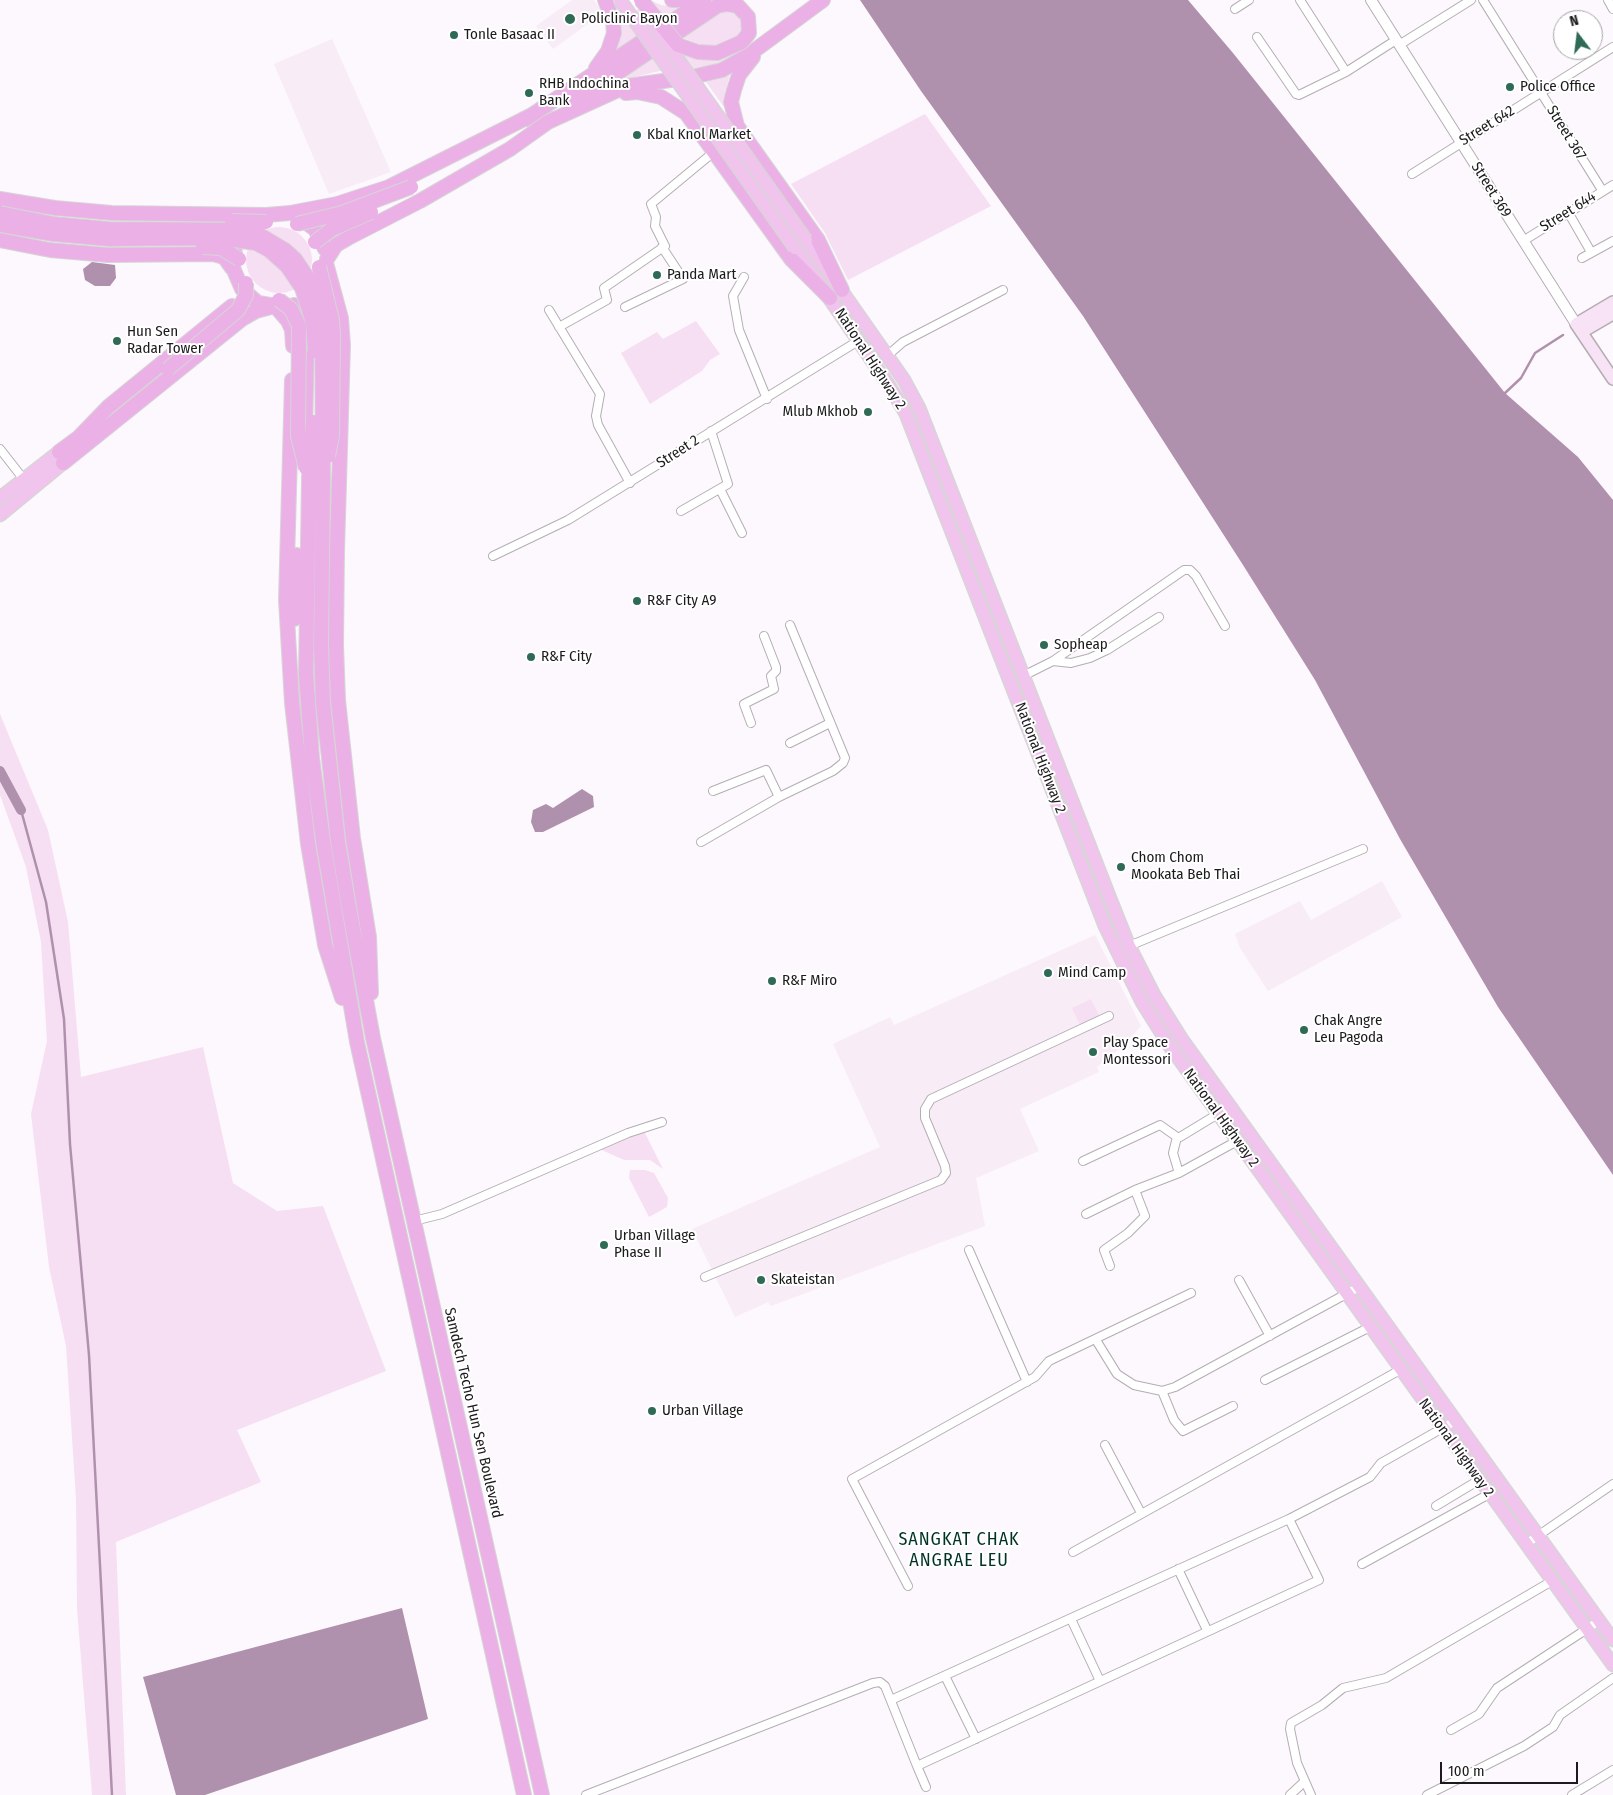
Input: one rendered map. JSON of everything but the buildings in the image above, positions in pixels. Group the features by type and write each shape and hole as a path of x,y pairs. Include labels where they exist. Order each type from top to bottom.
{"highway":[{"path":"61,458 242,320 256,311 293,298 305,290 313,282 336,245 420,201 502,153 577,100 718,6 726,4 738,6 748,17 749,33 742,42 717,53 698,52 678,45 638,0 634,7 623,11 606,0"},
{"path":"586,80 605,57 614,33 606,0"},
{"path":"672,0 685,0"},
{"path":"297,224 342,213 413,190 499,138 704,0"},
{"path":"315,242 332,229 505,143 627,86 692,77 722,70 764,44 823,0"},
{"path":"764,44 739,75 731,102 732,114 737,126 818,240 836,294"},
{"path":"592,102 637,92 662,97 686,113 715,150 792,259 836,294"},
{"path":"0,212 110,221 266,218 337,204 389,187 532,115"},
{"path":"0,199 35,205 112,213 284,220 297,224 308,232 315,242 324,263 341,318 343,345 342,437 338,472 336,645 338,700 353,838 370,937 373,1038"},
{"path":"27,245 35,205"},
{"path":"0,212 54,224 110,230 242,230 260,235 285,250 295,259 311,283 322,321 324,479 321,646 328,755 348,902 373,1038"},
{"path":"282,214 300,218 315,229 322,241 334,346 332,436 324,479"},
{"path":"236,264 247,235 266,218"},
{"path":"0,227 28,239 109,248 213,247 228,251 241,273 246,295 238,310 114,413 83,432"},
{"path":"0,227 109,239 240,240 256,244 278,258 294,274 302,288 313,323 314,367 299,474 286,600 296,759 325,945 357,1042"},
{"path":"0,240 50,250 108,256 213,254 224,257 236,264"},
{"path":"276,305 294,305 309,296 318,288 323,279 324,263"},
{"path":"242,283 276,305 291,310 299,326 298,436 305,646 312,758 323,842 357,1042 524,1795"},
{"path":"61,458 108,407 232,306 238,296 242,283"},
{"path":"276,305 292,330 299,474"},
{"path":"294,305 303,313 305,319 308,348 305,436 299,474"},
{"path":"299,474 338,472"},
{"path":"319,907 363,900"},
{"name":"Samdech Techo Hun Sen Boulevard","path":"373,1038 542,1795"}],"main road":[{"path":"620,0 795,248 836,294"},
{"path":"638,0 806,240 836,294"},
{"name":"National Highway 2","path":"836,294 858,342 890,386 906,414 1095,901 1116,952 1142,1002 1169,1045 1237,1141 1613,1665"},
{"name":"National Highway 2","path":"836,294 904,380 922,416 1129,946 1169,1021 1613,1640"},
{"path":"1579,328 1613,302"},
{"path":"1579,328 1613,314"},
{"name":"Street 369","path":"1579,328 1613,379"},
{"path":"0,498 27,484 61,458"},
{"path":"0,515 27,484"},
{"path":"1039,756 1052,751"},
{"path":"1095,901 1109,896"}],"street":[{"path":"1234,9 1250,0"},
{"path":"1300,0 1346,72"},
{"name":"Street 369","path":"1371,0 1579,328"},
{"path":"1257,36 1296,94 1303,94 1346,72 1471,0"},
{"name":"Street 367","path":"1483,0 1602,190"},
{"path":"1608,0 1613,9"},
{"name":"Street 642","path":"1412,174 1613,47"},
{"path":"559,327 607,300 604,288 665,246 655,226 656,217 651,204 715,150"},
{"name":"Street 644","path":"1523,240 1613,185"},
{"path":"1568,212 1591,252"},
{"path":"1582,258 1613,242"},
{"path":"625,308 683,279 662,248"},
{"path":"744,277 732,296 739,330 767,399"},
{"path":"886,356 903,342 1003,290"},
{"path":"549,310 600,394 596,416 598,425 630,483"},
{"name":"Street 2","path":"493,556 568,520 858,342"},
{"path":"681,511 729,483 712,431"},
{"path":"0,449 27,484"},
{"path":"720,489 742,533"},
{"path":"1023,676 1053,660 1184,570 1190,570 1196,576 1225,626"},
{"path":"1053,660 1071,663 1090,658 1107,650 1158,617"},
{"path":"701,842 780,797 833,772 843,763 845,758 790,625"},
{"path":"751,723 744,704 774,689 771,676 776,667 764,636"},
{"path":"790,743 830,723"},
{"path":"713,791 766,770 780,797"},
{"path":"1129,946 1363,849"},
{"path":"705,1277 941,1180 946,1173 945,1166 925,1118 925,1109 931,1099 1109,1016"},
{"path":"1179,1173 1173,1152 1177,1137 1230,1106"},
{"path":"414,1221 442,1214 628,1133 662,1122"},
{"path":"1083,1161 1160,1125 1177,1137"},
{"path":"1086,1214 1135,1190 1179,1173 1237,1141"},
{"path":"1110,1266 1104,1250 1128,1233 1145,1216 1135,1190"},
{"path":"969,1250 1027,1382"},
{"path":"1239,1280 1270,1336"},
{"path":"1096,1340 1117,1374 1134,1385 1162,1391 1175,1387 1359,1287"},
{"path":"908,1586 852,1479 1027,1382 1035,1377 1049,1361 1191,1293"},
{"path":"1264,1380 1370,1327"},
{"path":"1074,1552 1400,1370"},
{"path":"1162,1391 1174,1420 1183,1431 1233,1406"},
{"path":"891,1700 1289,1519 1370,1477 1381,1463 1455,1421"},
{"path":"1105,1445 1141,1513"},
{"path":"1436,1506 1479,1480"},
{"path":"1526,1544 1613,1484"},
{"path":"1362,1564 1489,1494"},
{"path":"917,1766 1207,1630 1319,1580 1289,1519"},
{"path":"1178,1569 1207,1630"},
{"path":"1311,1795 1304,1782 1290,1729 1291,1723 1322,1705 1342,1688 1386,1678 1552,1581"},
{"path":"1071,1619 1100,1681"},
{"path":"1451,1730 1479,1714 1497,1688 1599,1621"},
{"path":"945,1676 976,1739"},
{"path":"1427,1795 1524,1746 1553,1727 1560,1715 1613,1678"},
{"path":"586,1795 873,1683 880,1682 891,1700 926,1787"},
{"path":"1572,1795 1613,1770"},
{"path":"1290,1795 1304,1782"}],"shaded area":[{"name":"Policlinic Bayon","path":"572,0 594,0 603,13 553,49 536,26"},
{"path":"650,0 661,5 681,8 614,54 622,34 620,15 633,13"},
{"path":"860,0 1188,0 1233,53 1505,393 1578,457 1613,500 1613,1175 1498,1007 1400,839 1315,680 1243,565 1083,316 921,91"},
{"path":"733,10 742,24 742,29 734,41 725,45 704,46 681,37 721,11"},
{"path":"332,39 391,172 329,194 274,64"},
{"path":"669,45 716,58 742,53 720,64 708,67 660,71 613,82"},
{"path":"730,75 725,92 726,110 706,82"},
{"path":"925,114 991,206 848,280 825,233 791,184"},
{"path":"273,227 285,227 303,236 310,247 312,260 310,273 303,284 292,291 273,293 260,288 251,279 246,266 246,254 251,241 260,232"},
{"path":"92,262 115,265 116,278 110,286 95,286 85,280 83,269"},
{"path":"696,321 720,354 710,360 702,371 650,404 621,353 657,332 663,339"},
{"path":"0,714 48,830 68,922 81,1077 203,1047 233,1183 277,1211 323,1206 386,1371 237,1430 261,1482 116,1542 126,1795 92,1795 77,1609 76,1499 66,1346 49,1267 31,1114 47,1041 41,942 26,867 0,795"},
{"path":"582,789 593,796 594,807 543,832 535,832 531,822 533,810 546,804 553,808"},
{"path":"1382,881 1402,917 1268,991 1240,948 1235,934 1300,901 1311,920"},
{"path":"1095,935 1141,1026 1122,1047 1097,1067 1099,1072 1020,1109 1039,1151 976,1178 985,1226 771,1306 768,1302 735,1317 692,1229 880,1147 833,1044 890,1017 894,1025"},
{"path":"1091,999 1099,1015 1092,1022 1081,1027 1072,1008"},
{"path":"641,1125 663,1169 650,1160 624,1160 593,1146"},
{"path":"630,1170 645,1170 654,1173 668,1198 667,1207 649,1217 629,1178"},
{"path":"402,1608 428,1719 205,1795 176,1795 143,1677"}],"waterway":[{"path":"1505,393 1521,378 1535,353 1563,335"},
{"path":"0,771 21,810"},
{"path":"21,810 46,902 64,1019 70,1144 89,1355 112,1795"}],"place":[{"name":"Policlinic Bayon","path":"570,19"},
{"name":"Tonle Basaac II","path":"454,35"},
{"name":"Police Office","path":"1510,87"},
{"name":"RHB Indochina Bank","path":"529,93"},
{"name":"Kbal Knol Market","path":"637,135"},
{"name":"Panda Mart","path":"657,275"},
{"name":"Hun Sen Radar Tower","path":"117,341"},
{"name":"Mlub Mkhob","path":"868,412"},
{"name":"R&F City A9","path":"637,601"},
{"name":"Sopheap","path":"1044,645"},
{"name":"R&F City","path":"531,657"},
{"name":"Chom Chom Mookata Beb Thai","path":"1121,867"},
{"name":"Mind Camp","path":"1048,973"},
{"name":"R&F Miro","path":"772,981"},
{"name":"Chak Angre Leu Pagoda","path":"1304,1030"},
{"name":"Play Space Montessori","path":"1093,1052"},
{"name":"Urban Village Phase II","path":"604,1245"},
{"name":"Skateistan","path":"761,1280"},
{"name":"Urban Village","path":"652,1411"}],"district":[{"name":"SANGKAT CHAK ANGRAE LEU","path":"959,1550"}]}
